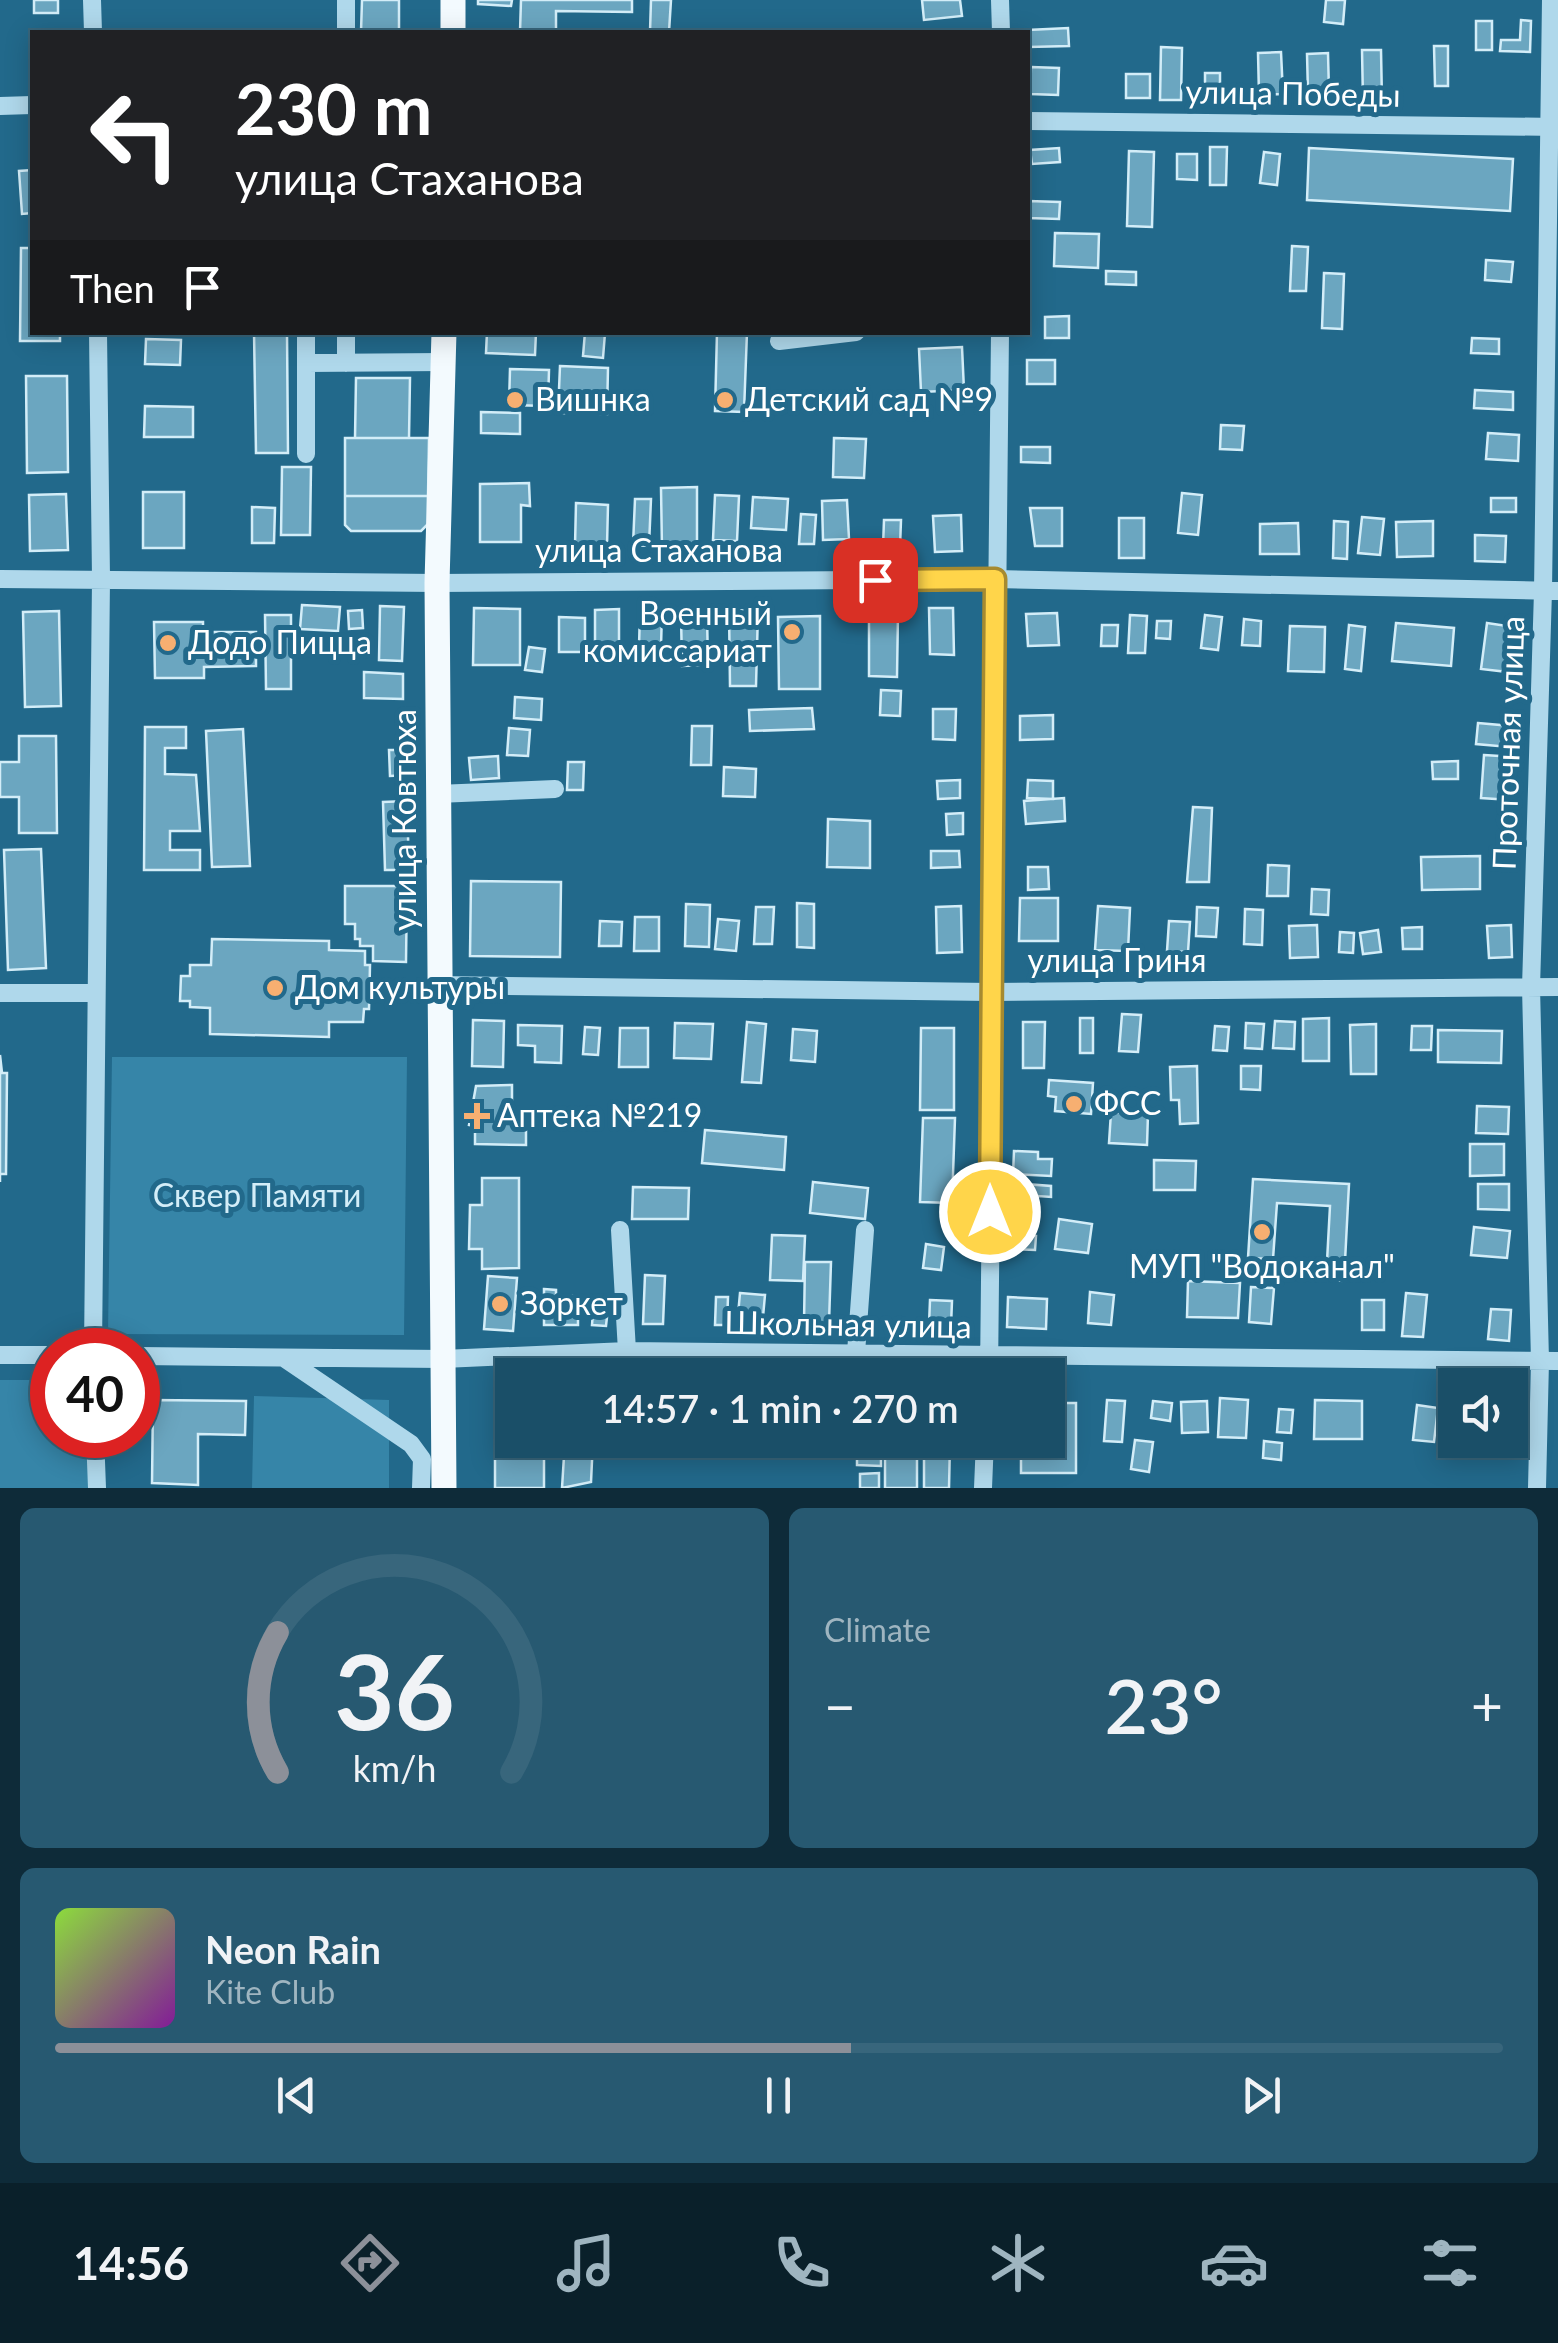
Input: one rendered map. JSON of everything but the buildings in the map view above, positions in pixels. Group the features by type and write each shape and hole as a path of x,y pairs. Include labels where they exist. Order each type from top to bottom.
{"main road":[{"path":"452,30 453,0"},
{"name":"улица Ковтюха","path":"444,335 437,583 437,984 444,1488"}],"street":[{"path":"92,0 93,30"},
{"path":"346,0 346,30"},
{"path":"1000,0 1001,30"},
{"name":"Проточная улица","path":"1536,1488 1549,1361 1531,988 1551,591 1551,0"},
{"path":"0,106 30,105"},
{"name":"улица Победы","path":"1030,121 1554,127"},
{"path":"93,1328 101,579 98,335"},
{"path":"306,335 306,454"},
{"path":"346,335 346,363"},
{"path":"778,342 833,335"},
{"path":"989,1358 1000,335"},
{"path":"306,363 444,362"},
{"name":"улица Стаханова","path":"0,578 437,583 995,579 1551,591"},
{"path":"437,794 555,790"},
{"name":"улица Гриня","path":"437,984 990,992 1558,987"},
{"path":"0,993 96,994"},
{"path":"620,1230 627,1352"},
{"path":"856,1353 864,1230"},
{"name":"Школьная улица","path":"160,1356 444,1359 627,1352 856,1353 904,1358"},
{"path":"0,1355 30,1356"},
{"path":"283,1358 412,1444 422,1460 421,1488"},
{"name":"Школьная улица","path":"1065,1366 1549,1361"},
{"path":"96,1458 97,1488"},
{"path":"983,1488 985,1458"}],"green space":[{"name":"Сквер Памяти","path":"112,1057 407,1057 404,1335 160,1334 160,1328 108,1328"},
{"path":"0,1380 30,1380 30,1458 89,1458 89,1488 0,1488"},
{"path":"254,1396 389,1400 389,1488 252,1488"}],"place":[{"name":"Вишнка","path":"515,400"},
{"name":"Детский сад №9","path":"725,400"},
{"name":"Военный комиссариат","path":"792,632"},
{"name":"Додо Пицца","path":"168,643"},
{"name":"Дом культуры","path":"275,988"},
{"name":"ФСС","path":"1074,1104"},
{"name":"Аптека №219","path":"477,1116"},
{"name":"МУП \"Водоканал\"","path":"1262,1232"},
{"name":"Зоркет","path":"500,1304"}],"route":[{"path":"875,580 995,579 990,1212"}]}
